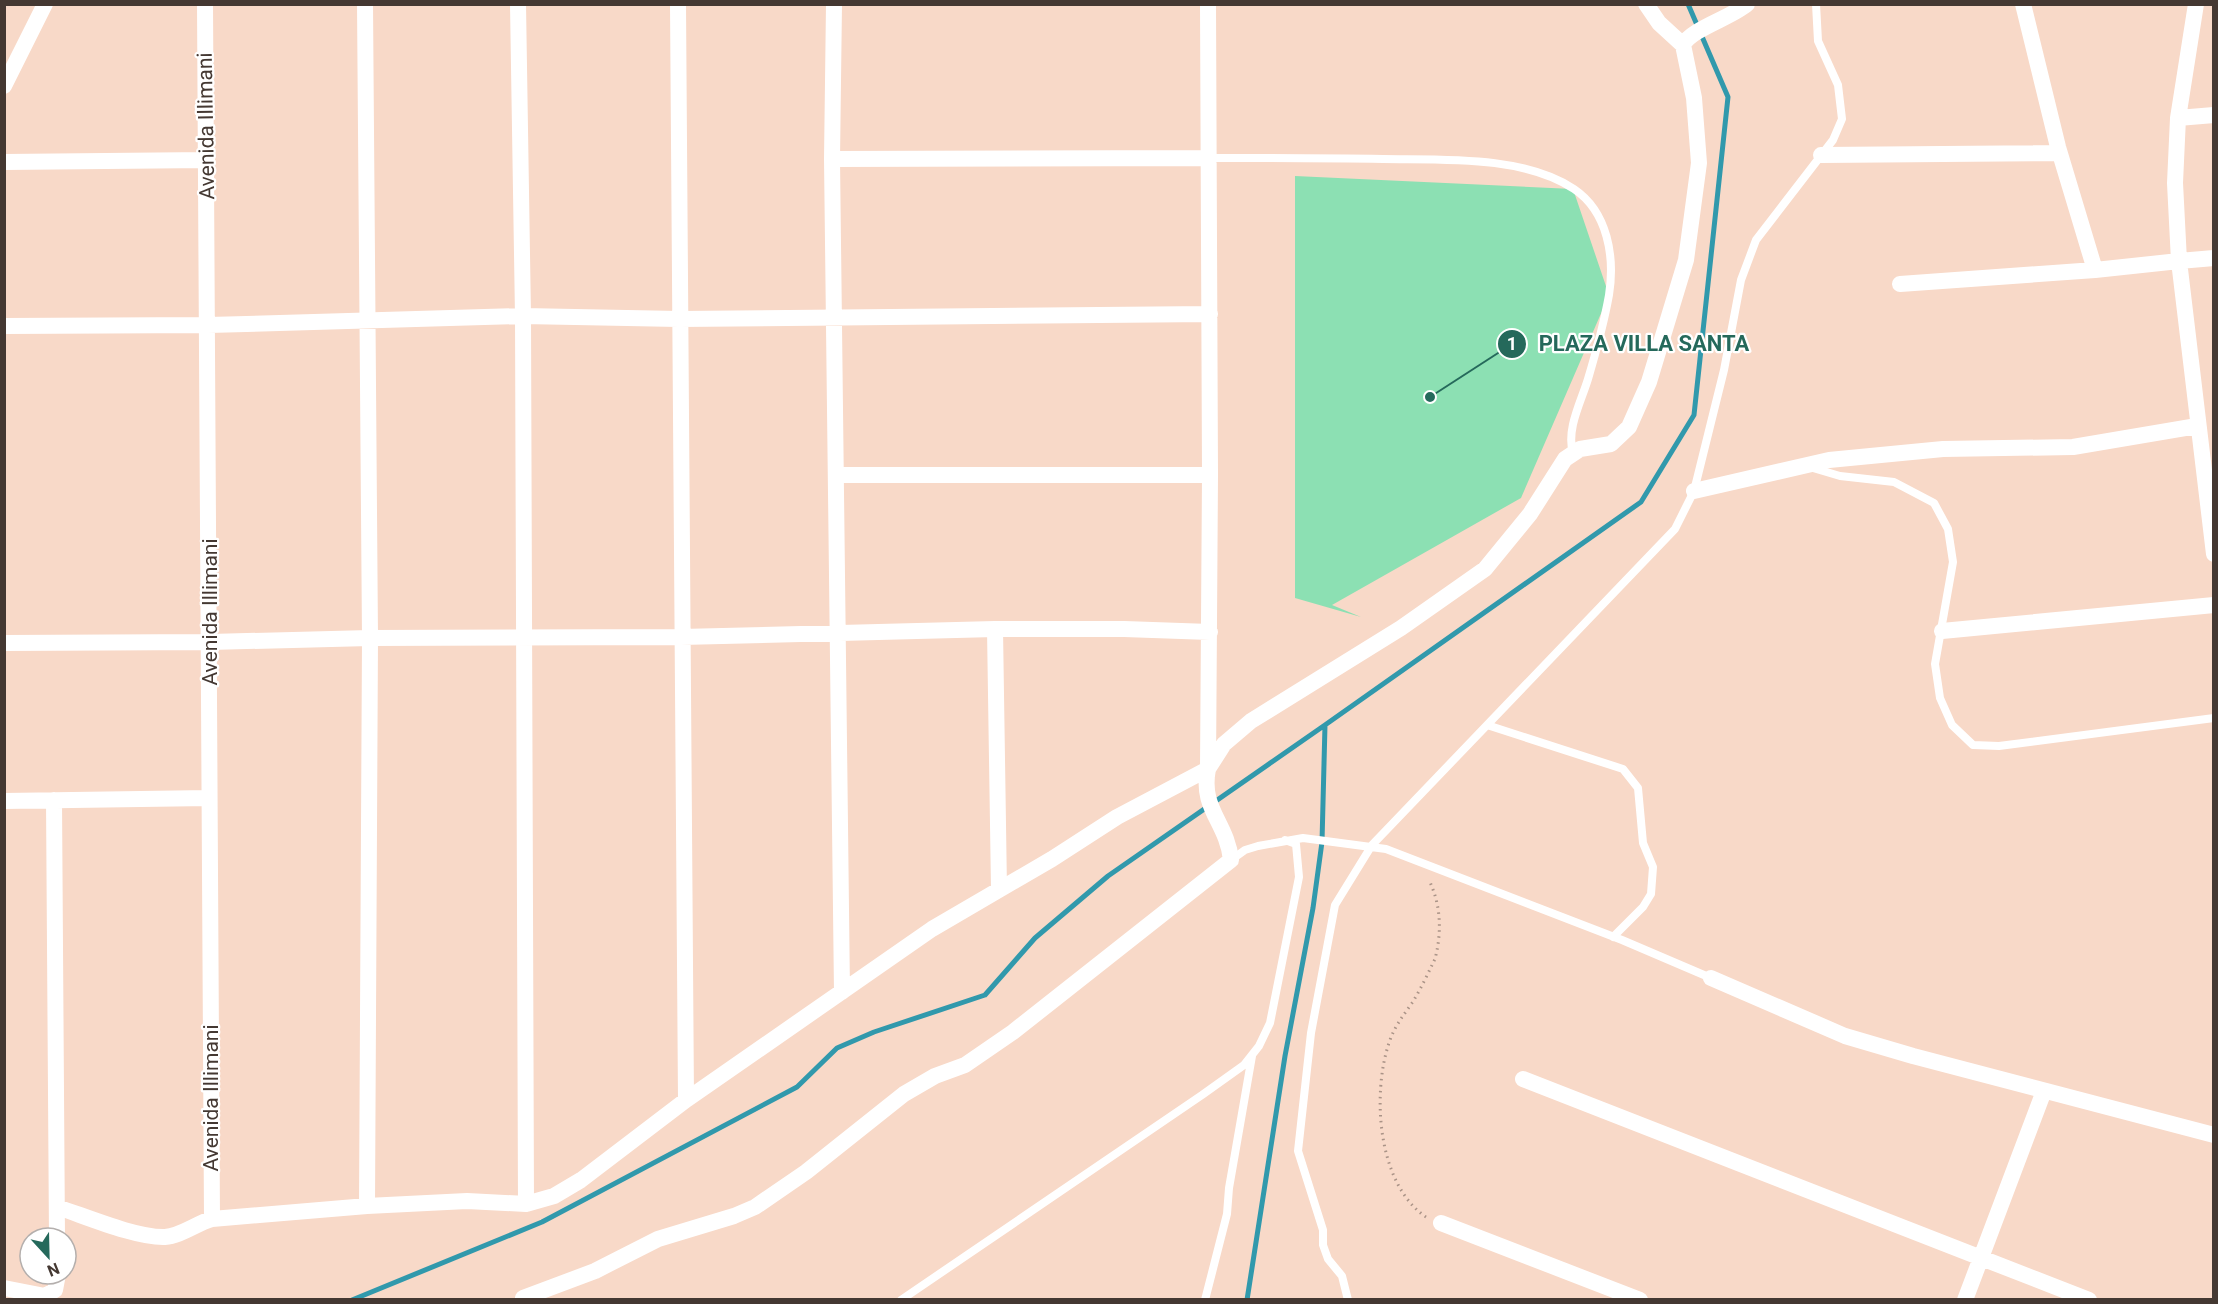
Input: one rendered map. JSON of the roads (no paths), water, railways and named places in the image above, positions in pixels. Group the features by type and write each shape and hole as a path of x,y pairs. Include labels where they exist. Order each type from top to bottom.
{"street":[{"path":"4,86 45,4"},
{"name":"Avenida Illimani","path":"205,4 213,1219"},
{"path":"365,4 370,638 367,1206"},
{"path":"518,4 523,316 526,1204"},
{"path":"678,4 686,1100"},
{"path":"834,4 832,159 838,475 842,992"},
{"path":"524,1299 606,1266 658,1239 734,1216 755,1207 806,1172 904,1094 935,1076 965,1065 1013,1032 1231,860 1230,845 1217,817 1209,806 1205,783 1208,769 1210,632 1208,4"},
{"path":"1646,4 1659,23 1683,45"},
{"path":"57,1207 144,1235 165,1237 179,1234 195,1224 213,1219 367,1206 467,1202 526,1204 554,1196 581,1180 686,1100 932,929 1117,817 1208,769 1224,744 1251,721 1401,628 1485,569 1530,514 1565,459 1580,450 1611,444 1629,427 1649,382 1686,260 1699,163 1694,98 1683,45 1686,38 1726,19 1747,4"},
{"path":"2023,4 2059,153 2095,270"},
{"path":"2196,4 2178,118 2175,183 2180,261 2197,426 2214,554"},
{"path":"2178,118 2214,115"},
{"path":"1821,155 2059,153"},
{"path":"832,159 1210,158"},
{"path":"4,162 207,160"},
{"path":"1900,284 2095,270 2214,258"},
{"path":"4,326 208,325 523,316 679,319 1210,314"},
{"path":"1694,491 1829,460 1943,449 2073,447 2197,426"},
{"path":"838,475 1210,475"},
{"path":"1942,631 2214,605"},
{"path":"4,643 681,637 995,629 1210,632"},
{"path":"995,629 999,889"},
{"path":"4,801 209,798"},
{"path":"54,800 57,1226"},
{"path":"1711,978 1845,1036 2214,1135"},
{"path":"1523,1079 2089,1299"},
{"path":"1965,1299 2044,1091"},
{"path":"1441,1223 1640,1299"},
{"path":"4,1288 52,1297"}],"lane":[{"path":"1348,1299 1342,1276 1328,1259 1323,1245 1323,1230 1298,1152 1311,1033 1335,904 1372,845 1675,529 1694,491 1724,370 1741,280 1756,240 1833,140 1842,119 1838,85 1818,41 1816,4"},
{"path":"1210,158 1491,163 1538,174 1563,183 1583,196 1604,228 1608,246 1610,279 1598,344 1571,432 1574,454"},
{"path":"1805,466 1840,476 1894,482 1934,503 1948,529 1953,562 1935,664 1940,698 1952,725 1973,745 1999,746 2214,718"},
{"path":"1487,725 1623,769 1638,788 1643,843 1653,867 1651,894 1643,907 1614,937"},
{"path":"1231,860 1245,850 1303,838 1322,842 1372,845 1614,937 1711,978"},
{"path":"901,1299 1244,1065 1265,1035 1274,1011 1299,877 1296,844 1285,840"},
{"path":"1205,1299 1227,1214 1229,1188 1252,1055"}],"waterway":[{"path":"1247,1300 1285,1056 1313,908 1322,842 1325,725 1641,502 1694,415 1728,97 1688,4"},
{"path":"352,1300 542,1222 797,1087 837,1048 874,1032 985,995 1035,938 1108,876 1325,725"}],"place":[{"name":"PLAZA VILLA SANTA","path":"1430,397"}]}
